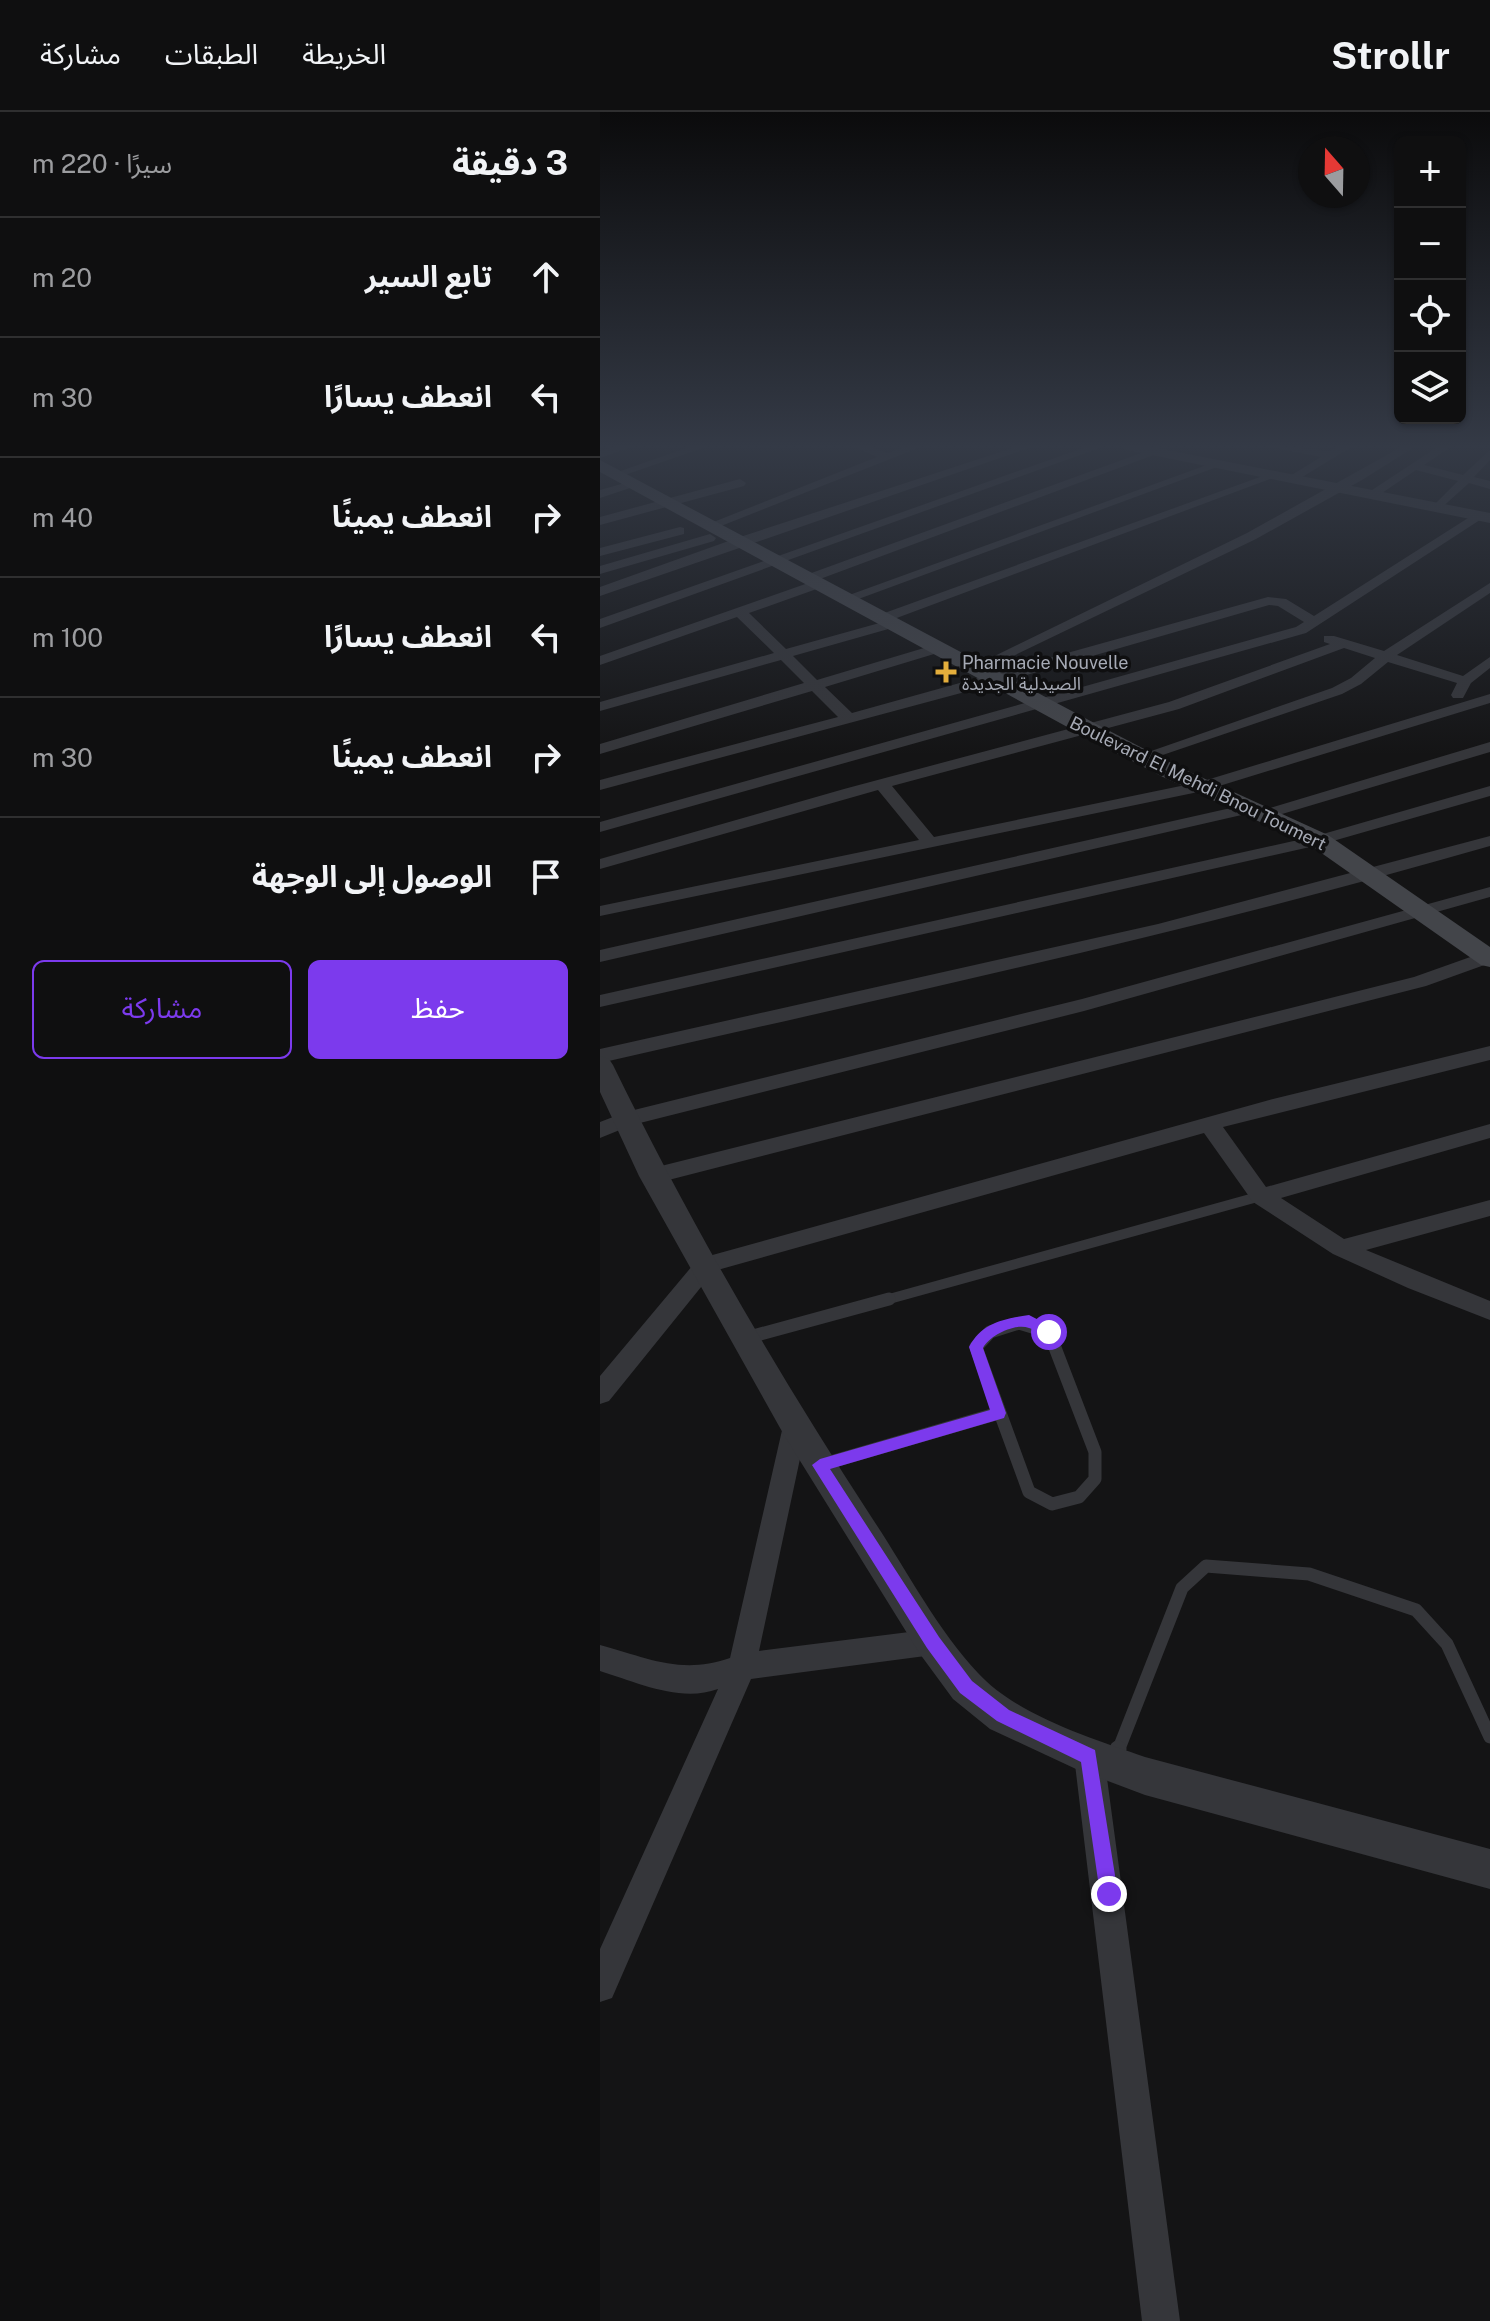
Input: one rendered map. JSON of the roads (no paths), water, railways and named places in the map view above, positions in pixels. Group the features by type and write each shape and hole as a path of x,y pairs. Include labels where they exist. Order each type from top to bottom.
{"main road":[{"name":"Boulevard El Mehdi Bnou Toumert","path":"756,549 1142,757 1319,840 1489,957"}],"street":[{"path":"600,570 665,549"},
{"path":"600,592 686,549"},
{"path":"600,624 811,549"},
{"path":"600,661 898,549"},
{"path":"848,598 983,549"},
{"path":"600,707 889,620 1078,549"},
{"path":"977,668 1224,549"},
{"path":"600,827 1308,626 1433,549"},
{"path":"1142,757 1337,691 1356,681 1386,656 1490,587"},
{"path":"600,785 997,679 1268,601 1281,602 1308,626 1342,644 1465,681"},
{"path":"739,611 847,717"},
{"path":"600,864 882,784 1090,730 1287,668 1342,644"},
{"path":"600,749 939,648"},
{"path":"1449,709 1465,681 1490,661"},
{"path":"600,911 1203,786 1490,698"},
{"path":"600,956 1260,811 1490,747"},
{"path":"882,784 930,842"},
{"path":"600,1001 1319,840 1490,791"},
{"path":"600,1056 1023,960 1372,876 1490,841"},
{"path":"613,1125 1084,1005 1490,892"},
{"path":"653,1176 1419,982 1489,957"},
{"path":"600,1394 706,1265 1273,1106 1490,1053"},
{"path":"600,1065 613,1125 653,1176 795,1426 933,1642 966,1687 1003,1716 1101,1760 1490,1869"},
{"path":"1210,1125 1261,1196 1341,1248 1489,1310"},
{"path":"1261,1196 1490,1131"},
{"path":"1341,1248 1490,1208"},
{"path":"600,1986 742,1667 795,1426"},
{"path":"600,1658 677,1680 706,1680 742,1667 933,1642"},
{"path":"1101,1760 1109,1894 1161,2321"}],"lane":[{"path":"745,1339 1261,1196"},
{"path":"1029,1321 1038,1324 1049,1332 1095,1452 1095,1479 1079,1497 1052,1504 1029,1492 999,1413 976,1347 983,1335 1009,1324 1029,1321"},
{"path":"820,1465 999,1413"},
{"path":"1101,1760 1182,1588 1206,1566 1309,1574 1416,1610 1447,1644 1490,1737"}],"place":[{"name":"Pharmacie Nouvelle الصيدلية الجديدة","path":"946,672"}]}
